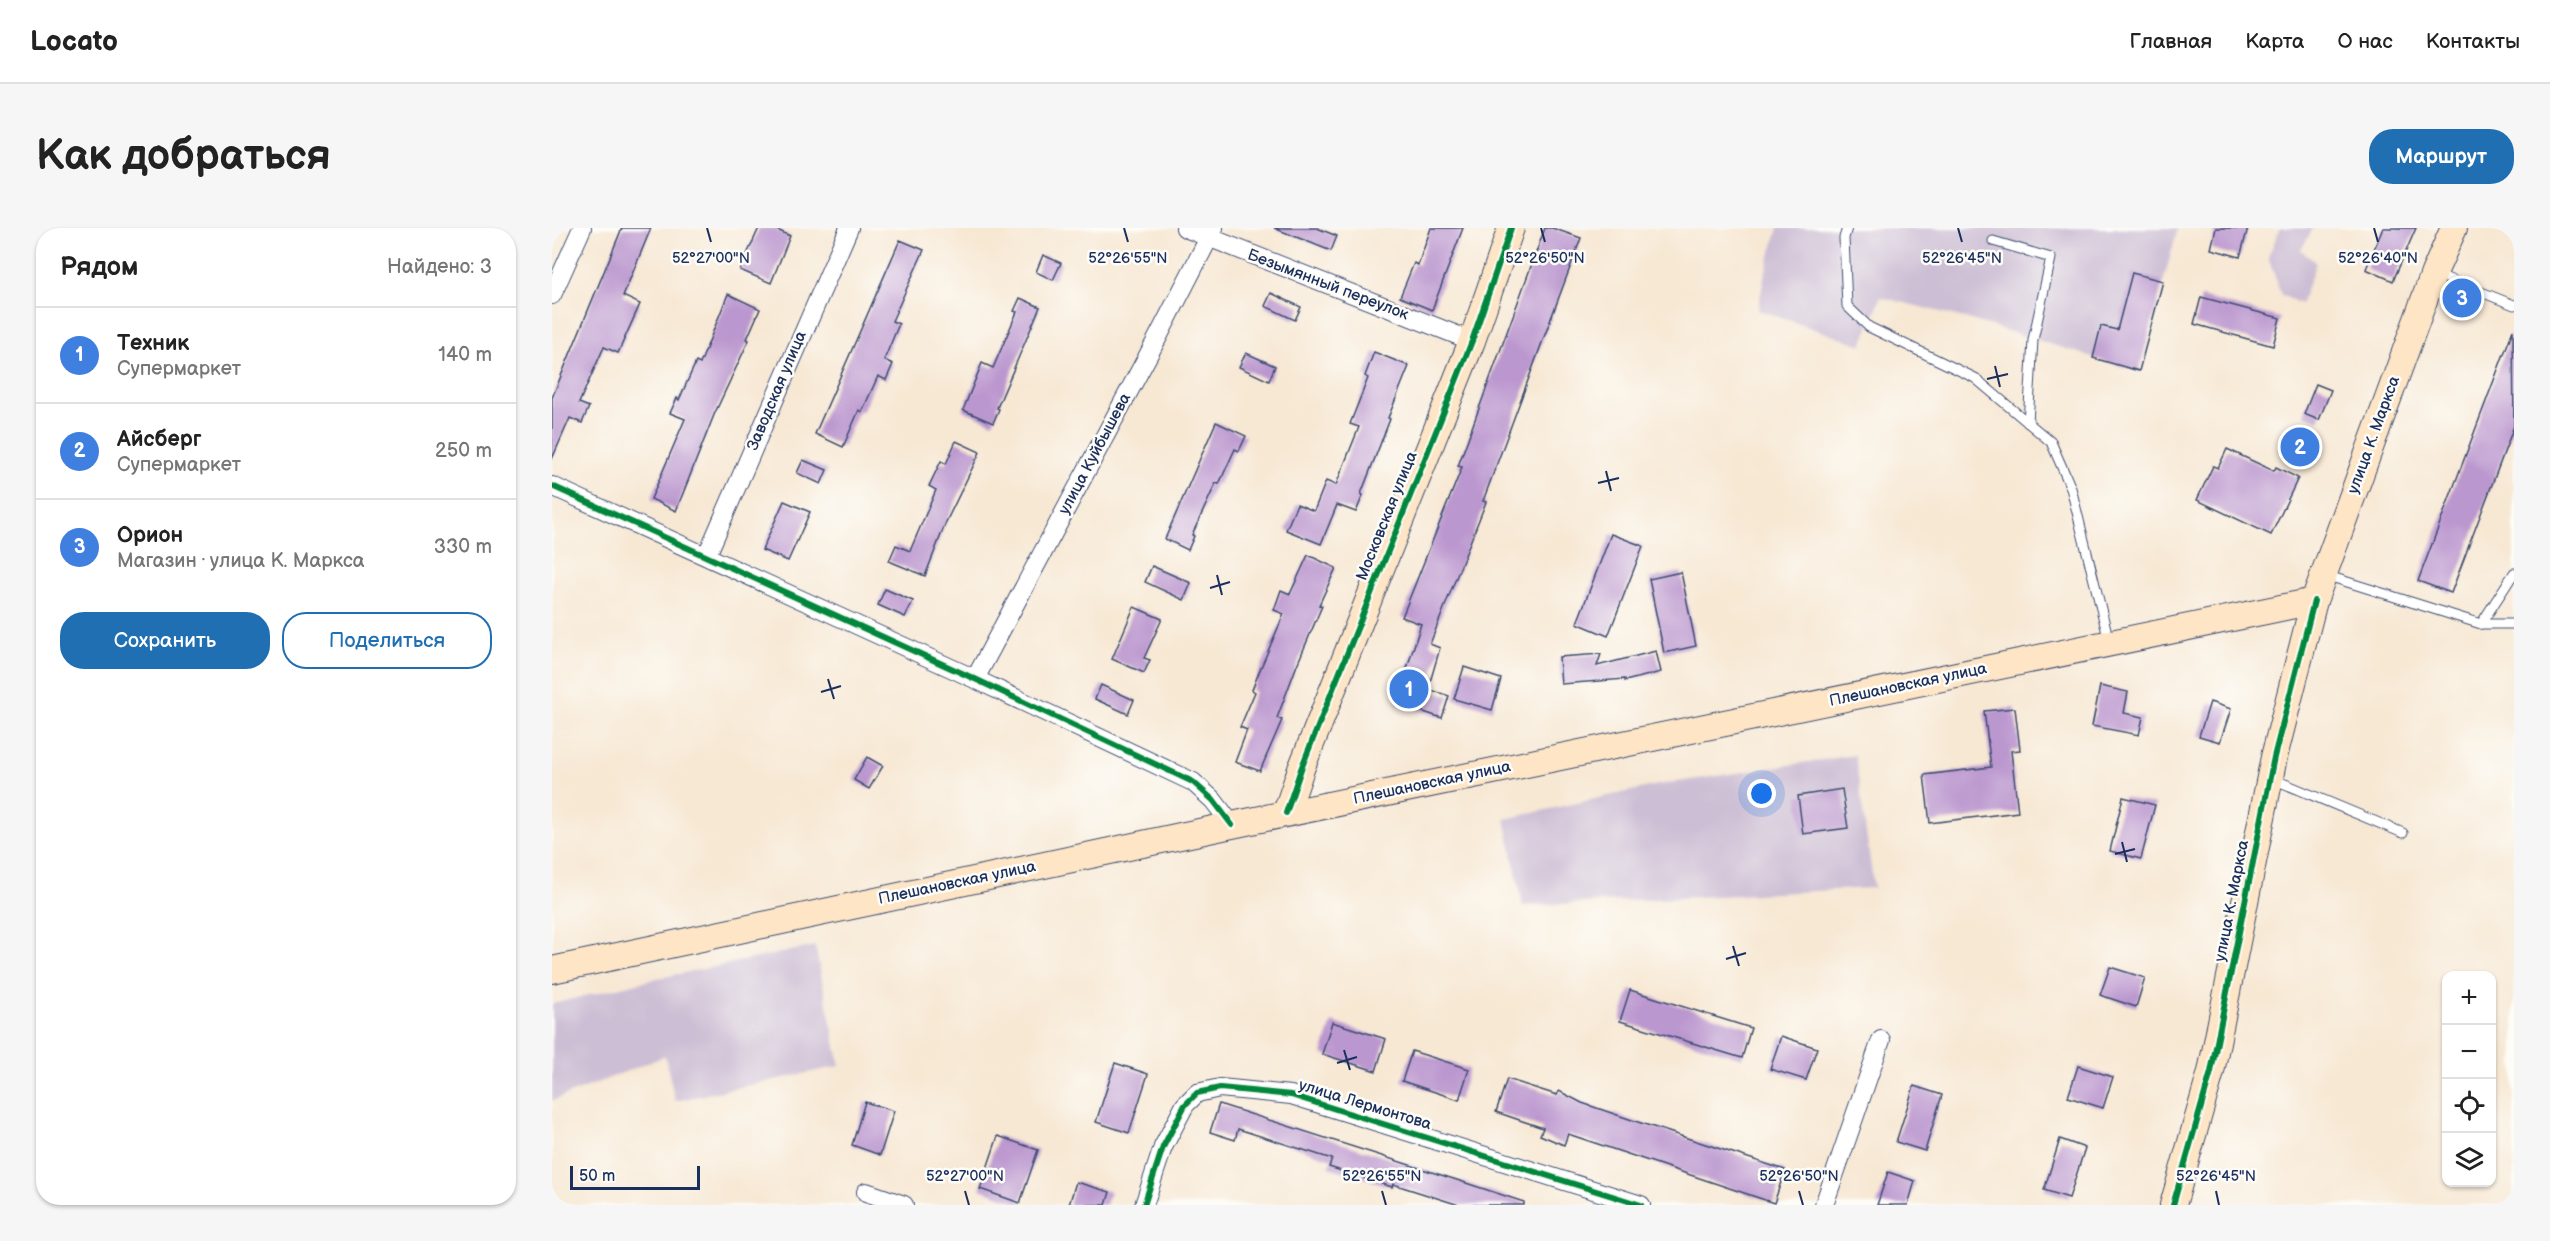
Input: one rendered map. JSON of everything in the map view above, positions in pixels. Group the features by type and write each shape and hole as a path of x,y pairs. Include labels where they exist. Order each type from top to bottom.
{"main road":[{"name":"Московская улица","path":"1286,813 1301,769 1472,341 1511,228"},
{"name":"улица К. Маркса","path":"2173,1205 2211,1071 2270,778 2314,601 2434,273 2454,228"},
{"name":"Плешановская улица","path":"552,970 1286,813 2314,601"}],"street":[{"path":"552,295 582,228"},
{"name":"Заводская улица","path":"706,555 849,228"},
{"name":"Безымянный переулок","path":"1185,228 1211,233 1472,341"},
{"name":"улица Куйбышева","path":"975,679 1211,233"},
{"path":"552,486 975,679 1193,782 1213,800 1232,825"},
{"path":"1824,1205 1881,1040"},
{"name":"улица Лермонтова","path":"1144,1205 1163,1147 1185,1105 1197,1093 1220,1088 1292,1095 1641,1205"},
{"path":"866,1192 904,1205"}],"lane":[{"path":"1847,228 1844,238 1847,306 1869,327 1975,378 2051,442 2071,488 2109,643"},
{"path":"1993,241 2051,258 2033,340 2028,423"},
{"path":"2434,273 2514,305"},
{"path":"2481,624 2514,573"},
{"path":"2323,574 2481,624 2514,624"},
{"path":"2270,778 2403,833"}],"shaded area":[{"path":"1778,228 2178,228 2139,371 1964,318 1881,297 1862,345 1758,310 1764,277"},
{"path":"2280,228 2313,228 2301,250 2316,263 2301,304 2281,295 2268,257"},
{"path":"1855,755 1874,888 1523,906 1505,819 1658,785"},
{"path":"815,946 840,1066 675,1101 665,1056 552,1101 552,1004 650,980"}],"building":[{"path":"622,228 651,228 623,296 640,304 618,353 604,347 579,403 589,407 582,423 570,418 552,459 552,398"},
{"path":"759,228 773,228 790,236 771,283 740,270"},
{"path":"1274,228 1317,228 1337,236 1331,251"},
{"path":"1431,228 1463,228 1432,310 1400,297 1414,263 1418,265"},
{"path":"1545,228 1552,228 1581,238 1483,501 1486,502 1430,644 1440,648 1428,689 1449,696 1442,718 1396,703 1421,624 1402,617 1462,467 1458,466"},
{"path":"2216,228 2248,228 2240,257 2211,249"},
{"path":"2383,228 2416,228 2393,281 2366,269"},
{"path":"900,240 924,250 892,321 899,324 884,360 893,364 886,380 878,376 862,412 859,410 843,447 815,434"},
{"path":"1043,255 1061,263 1053,280 1036,272"},
{"path":"2132,273 2163,281 2139,371 2093,358 2101,326 2117,330"},
{"path":"1271,293 1301,307 1295,320 1265,306"},
{"path":"728,294 760,309 676,511 651,499 685,419 670,413 677,398 679,400 696,362 700,364"},
{"path":"2201,297 2280,318 2273,346 2194,324"},
{"path":"1020,298 1040,307 997,408 999,409 993,423 963,410 982,363 993,368 1017,312 1014,311"},
{"path":"2513,330 2514,426 2451,593 2418,581"},
{"path":"1374,352 1409,366 1388,418 1390,419 1356,512 1337,505 1321,544 1286,530 1297,504 1314,511 1326,481 1336,485 1359,427 1350,424 1368,378 1365,376"},
{"path":"1246,353 1275,366 1269,381 1239,367"},
{"path":"2316,384 2331,390 2319,420 2304,414"},
{"path":"1216,422 1246,436 1239,451 1235,449 1219,484 1216,483 1192,535 1194,536 1188,550 1165,539"},
{"path":"956,441 980,452 946,522 925,576 889,561 896,545 910,551 936,490 929,486 941,461 946,464"},
{"path":"2227,449 2274,471 2276,467 2298,478 2271,535 2197,500 2213,466 2218,468"},
{"path":"803,460 827,470 821,484 797,473"},
{"path":"784,501 810,512 788,561 762,550"},
{"path":"1611,534 1643,546 1608,636 1577,623"},
{"path":"1308,555 1336,568 1319,605 1322,606 1277,718 1282,720 1260,771 1235,762 1247,730 1240,727 1255,692 1252,690 1259,672 1284,614 1274,610 1281,590 1290,594"},
{"path":"1152,566 1191,583 1184,600 1145,582"},
{"path":"1681,572 1696,646 1664,653 1649,579"},
{"path":"885,589 913,601 905,617 878,605"},
{"path":"1134,607 1162,619 1144,658 1150,660 1144,673 1112,659"},
{"path":"1656,651 1661,672 1625,681 1625,679 1561,684 1559,657 1601,654 1597,666"},
{"path":"1464,667 1501,679 1492,710 1454,699"},
{"path":"1101,685 1134,700 1128,714 1095,699"},
{"path":"2100,686 2128,692 2124,713 2143,717 2139,735 2092,726"},
{"path":"2210,702 2231,709 2220,742 2199,736"},
{"path":"2015,708 2020,750 2011,751 2018,812 1930,823 1924,775 1991,767 1984,711"},
{"path":"867,757 883,766 869,789 854,780"},
{"path":"1842,789 1848,828 1803,834 1798,796"},
{"path":"2123,797 2155,805 2141,859 2110,851"},
{"path":"2110,967 2145,978 2136,1007 2100,995"},
{"path":"1630,990 1751,1028 1742,1058 1620,1021"},
{"path":"1332,1022 1386,1039 1376,1071 1322,1054"},
{"path":"1781,1036 1817,1048 1806,1080 1770,1069"},
{"path":"1412,1051 1469,1069 1459,1100 1402,1081"},
{"path":"1115,1063 1148,1074 1129,1133 1096,1122"},
{"path":"2078,1066 2113,1077 2103,1108 2068,1097"},
{"path":"1507,1079 1557,1095 1559,1091 1582,1103 1785,1170 1774,1203 1568,1134 1564,1145 1540,1135 1543,1128 1496,1112"},
{"path":"1914,1086 1942,1095 1925,1151 1896,1142"},
{"path":"865,1102 894,1111 880,1155 852,1145"},
{"path":"1219,1104 1524,1202 1524,1205 1459,1205 1329,1167 1332,1159 1238,1129 1235,1140 1210,1132"},
{"path":"998,1136 1038,1150 1020,1203 980,1189"},
{"path":"2060,1139 2085,1148 2069,1198 2044,1190"},
{"path":"1888,1172 1915,1181 1908,1205 1877,1205"},
{"path":"1076,1182 1110,1192 1106,1205 1069,1205"}],"cycle path":[{"path":"1286,813 1301,769 1472,341 1511,228"},
{"path":"552,486 975,679 1193,782 1213,800 1232,825"},
{"path":"2173,1205 2211,1072 2274,757 2314,601"},
{"path":"1144,1205 1163,1147 1185,1105 1197,1093 1220,1088 1291,1095 1641,1205"}],"place":[{"name":"Орион","path":"2462,298"},
{"name":"Айсберг","path":"2300,447"},
{"name":"Техник","path":"1409,689"}]}
